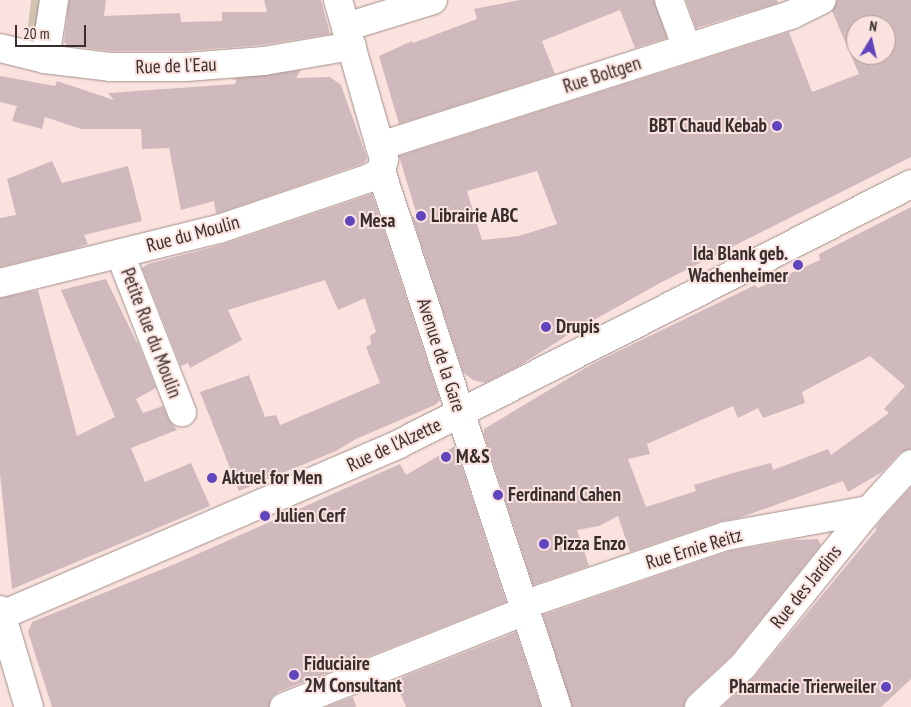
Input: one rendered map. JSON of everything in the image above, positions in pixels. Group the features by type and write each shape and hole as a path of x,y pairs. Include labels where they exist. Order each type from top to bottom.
{"street":[{"path":"45,59 54,0"},
{"name":"Avenue de la Gare","path":"338,0 381,158 460,413 557,707"},
{"name":"Rue de l'Eau","path":"0,48 45,59 110,68 186,67 264,61 349,36 433,0"},
{"path":"669,0 687,48"},
{"name":"Rue Boltgen","path":"381,158 687,48 794,14 822,0"},
{"name":"Rue du Moulin","path":"0,283 220,228 370,178 381,158"},
{"name":"Rue de l'Alzette","path":"0,614 390,448 911,184"},
{"name":"Petite Rue du Moulin","path":"120,254 182,412"},
{"name":"Rue des Jardins","path":"699,707 742,666 869,510 911,464"},
{"name":"Rue Ernie Reitz","path":"284,707 524,608 726,536 869,510"},
{"path":"0,614 29,707"}],"shaded area":[{"path":"31,0 45,0 39,28 27,34"}],"building":[{"path":"69,0 106,0 104,16 180,13 181,22 222,21 222,12 267,12 264,0 321,0 330,34 262,45 185,51 111,51 68,46 64,42"},
{"path":"520,0 654,0 667,38 635,48 620,10 542,41 555,74 399,124 379,56 412,41 413,43 477,19 474,9"},
{"path":"686,0 777,0 778,3 696,28"},
{"path":"837,0 911,0 911,157 660,283 576,330 519,366 485,383 473,380 463,372 412,216 418,219 399,156 789,32 812,92 859,74 855,65 896,65 896,15 846,15 846,44 832,11","holes":["537,171 557,224 519,236 482,240 467,191"]},
{"path":"301,70 296,78 330,77 341,85 367,158 364,163 216,214 214,201 181,210 169,148 142,149 141,129 81,129 45,117 42,129 12,121 17,106 0,102 0,76 55,86 57,81 114,100 108,93 235,84 236,80 231,79"},
{"path":"52,161 62,183 128,166 142,221 84,235 88,244 73,249 0,267 0,218 16,215 7,179"},
{"path":"372,194 440,400 435,405 356,439 336,451 239,491 200,392 249,375 265,417 276,415 280,425 380,383 366,347 371,344 370,336 376,332 365,298 338,310 325,280 228,310 242,340 190,368 188,363 181,366 142,268 148,264 224,244"},
{"path":"911,207 911,449 900,453 882,472 848,492 843,481 739,518 721,521 630,552 618,516 599,526 577,530 589,566 533,585 484,435 484,429 594,363 755,285 758,288 820,260 819,254","holes":["870,356 905,386 884,409 889,413 831,455 828,449 773,470 771,463 733,473 694,485 696,491 646,507 628,459 650,454 647,444 733,406 738,418 758,408 763,418 805,403 802,392"]},
{"path":"106,279 137,343 137,341 156,388 136,399 143,413 163,406 168,418 177,430 131,448 145,482 191,463 210,506 12,589 0,474 0,298 38,290 77,436 115,417 61,290"},
{"path":"455,446 506,602 278,692 271,698 269,707 52,707 28,632 32,622 175,564 400,464 406,475"},
{"path":"911,487 911,679 881,707 722,707 755,676 877,529 875,528 881,520"},
{"path":"818,539 821,545 732,655 688,696 684,707 572,707 543,615 730,551 793,540"},
{"path":"516,632 541,707 406,707 395,680"},
{"path":"353,697 356,707 326,707"}],"place":[{"name":"BBT Chaud Kebab","path":"777,126"},
{"name":"Librairie ABC","path":"421,216"},
{"name":"Mesa","path":"350,221"},
{"name":"Ida Blank geb. Wachenheimer","path":"798,265"},
{"name":"Drupis","path":"546,327"},
{"name":"M&S","path":"446,457"},
{"name":"Aktuel for Men","path":"212,478"},
{"name":"Ferdinand Cahen","path":"498,495"},
{"name":"Julien Cerf","path":"265,516"},
{"name":"Pizza Enzo","path":"544,544"},
{"name":"Fiduciaire 2M Consultant","path":"294,675"},
{"name":"Pharmacie Trierweiler","path":"886,687"}]}
